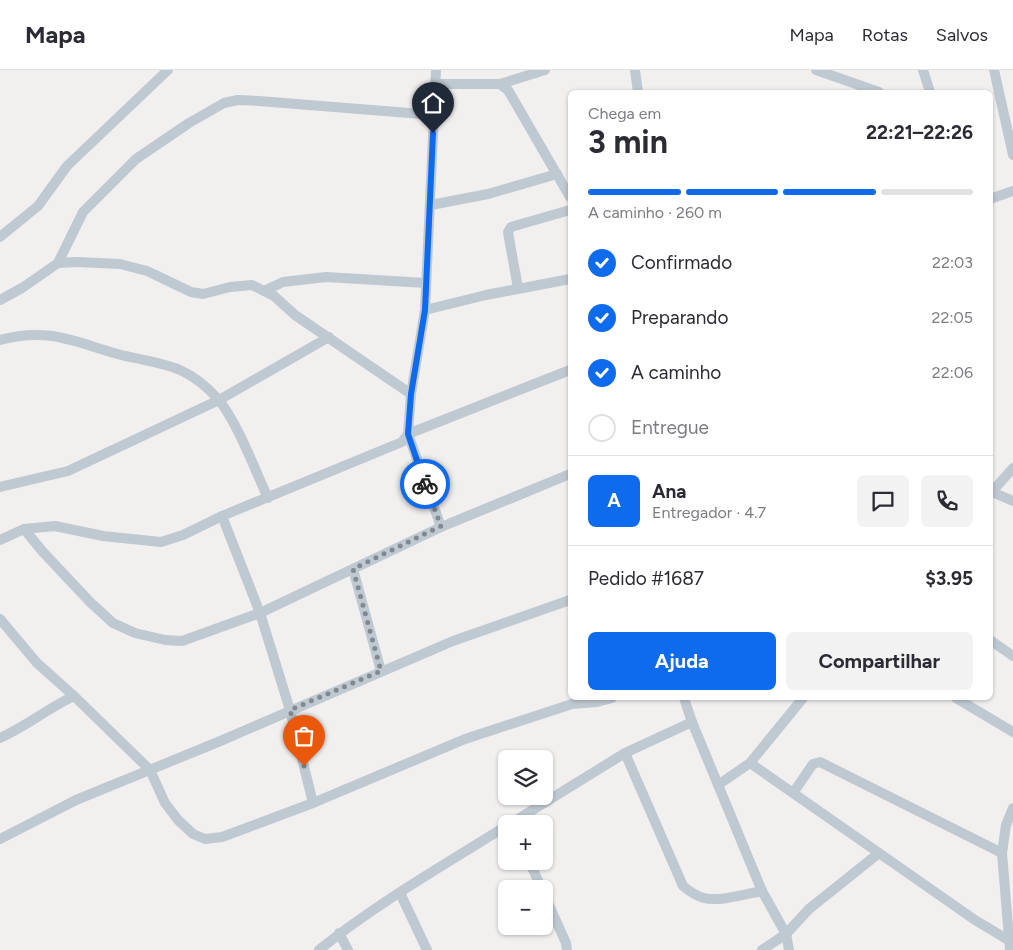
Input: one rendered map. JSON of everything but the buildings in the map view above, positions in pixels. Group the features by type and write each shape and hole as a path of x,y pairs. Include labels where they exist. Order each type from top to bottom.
{"street":[{"path":"0,238 38,206 67,166 168,70"},
{"path":"436,70 425,310 411,394 408,434 441,526"},
{"path":"435,84 500,84 546,70"},
{"path":"635,70 638,90"},
{"path":"816,70 873,90"},
{"path":"924,70 929,90"},
{"path":"994,70 1013,155"},
{"path":"500,84 508,90 568,193"},
{"path":"0,300 22,288 58,263 83,212 136,159 189,123 224,103 238,100 259,101 434,115"},
{"path":"431,205 488,194 557,174"},
{"path":"993,198 1013,191"},
{"path":"518,288 508,232 511,228 568,211"},
{"path":"58,263 120,264 147,271 191,292 203,294 230,287 252,285 274,296 295,316 329,337 411,394"},
{"path":"264,290 283,282 326,277 426,283"},
{"path":"425,310 518,288 568,279"},
{"path":"0,340 16,336 40,334 78,340 105,351 180,370 203,385 219,400 239,434 268,498"},
{"path":"0,487 68,470 219,400 329,337"},
{"path":"0,540 24,529 54,526 103,536 161,542 183,536 222,516 402,442 408,434 568,371"},
{"path":"993,491 1013,468"},
{"path":"24,529 90,602 113,623 135,633 166,640 182,640 260,613 441,526 568,475"},
{"path":"993,494 1013,501"},
{"path":"222,516 260,613 290,710 313,803"},
{"path":"353,569 381,671"},
{"path":"0,839 76,800 381,671 453,641 568,601"},
{"path":"0,619 37,662 150,770 165,803 178,820 193,834 205,839 222,837 313,803 465,739 572,704 604,700"},
{"path":"993,642 1013,656"},
{"path":"0,738 17,730 53,706 74,696"},
{"path":"685,700 762,891 786,934 789,950"},
{"path":"718,785 750,763 801,700"},
{"path":"959,700 1013,732"},
{"path":"525,815 625,753 692,722"},
{"path":"625,753 683,886 694,894 705,898 718,899 762,891"},
{"path":"793,793 813,764 820,762 1002,853"},
{"path":"750,763 1010,946"},
{"path":"1010,946 1010,903 1002,853 1006,826 1013,808"},
{"path":"318,950 400,893 498,832"},
{"path":"762,950 786,934 809,909 879,853"},
{"path":"400,893 427,950"},
{"path":"553,914 566,943 567,950"},
{"path":"339,934 348,950"}],"way so far":[{"path":"304,766 290,710 381,671 353,569 441,526 425,484"}],"route":[{"path":"425,484 408,434 411,394 425,310 433,133"}]}
